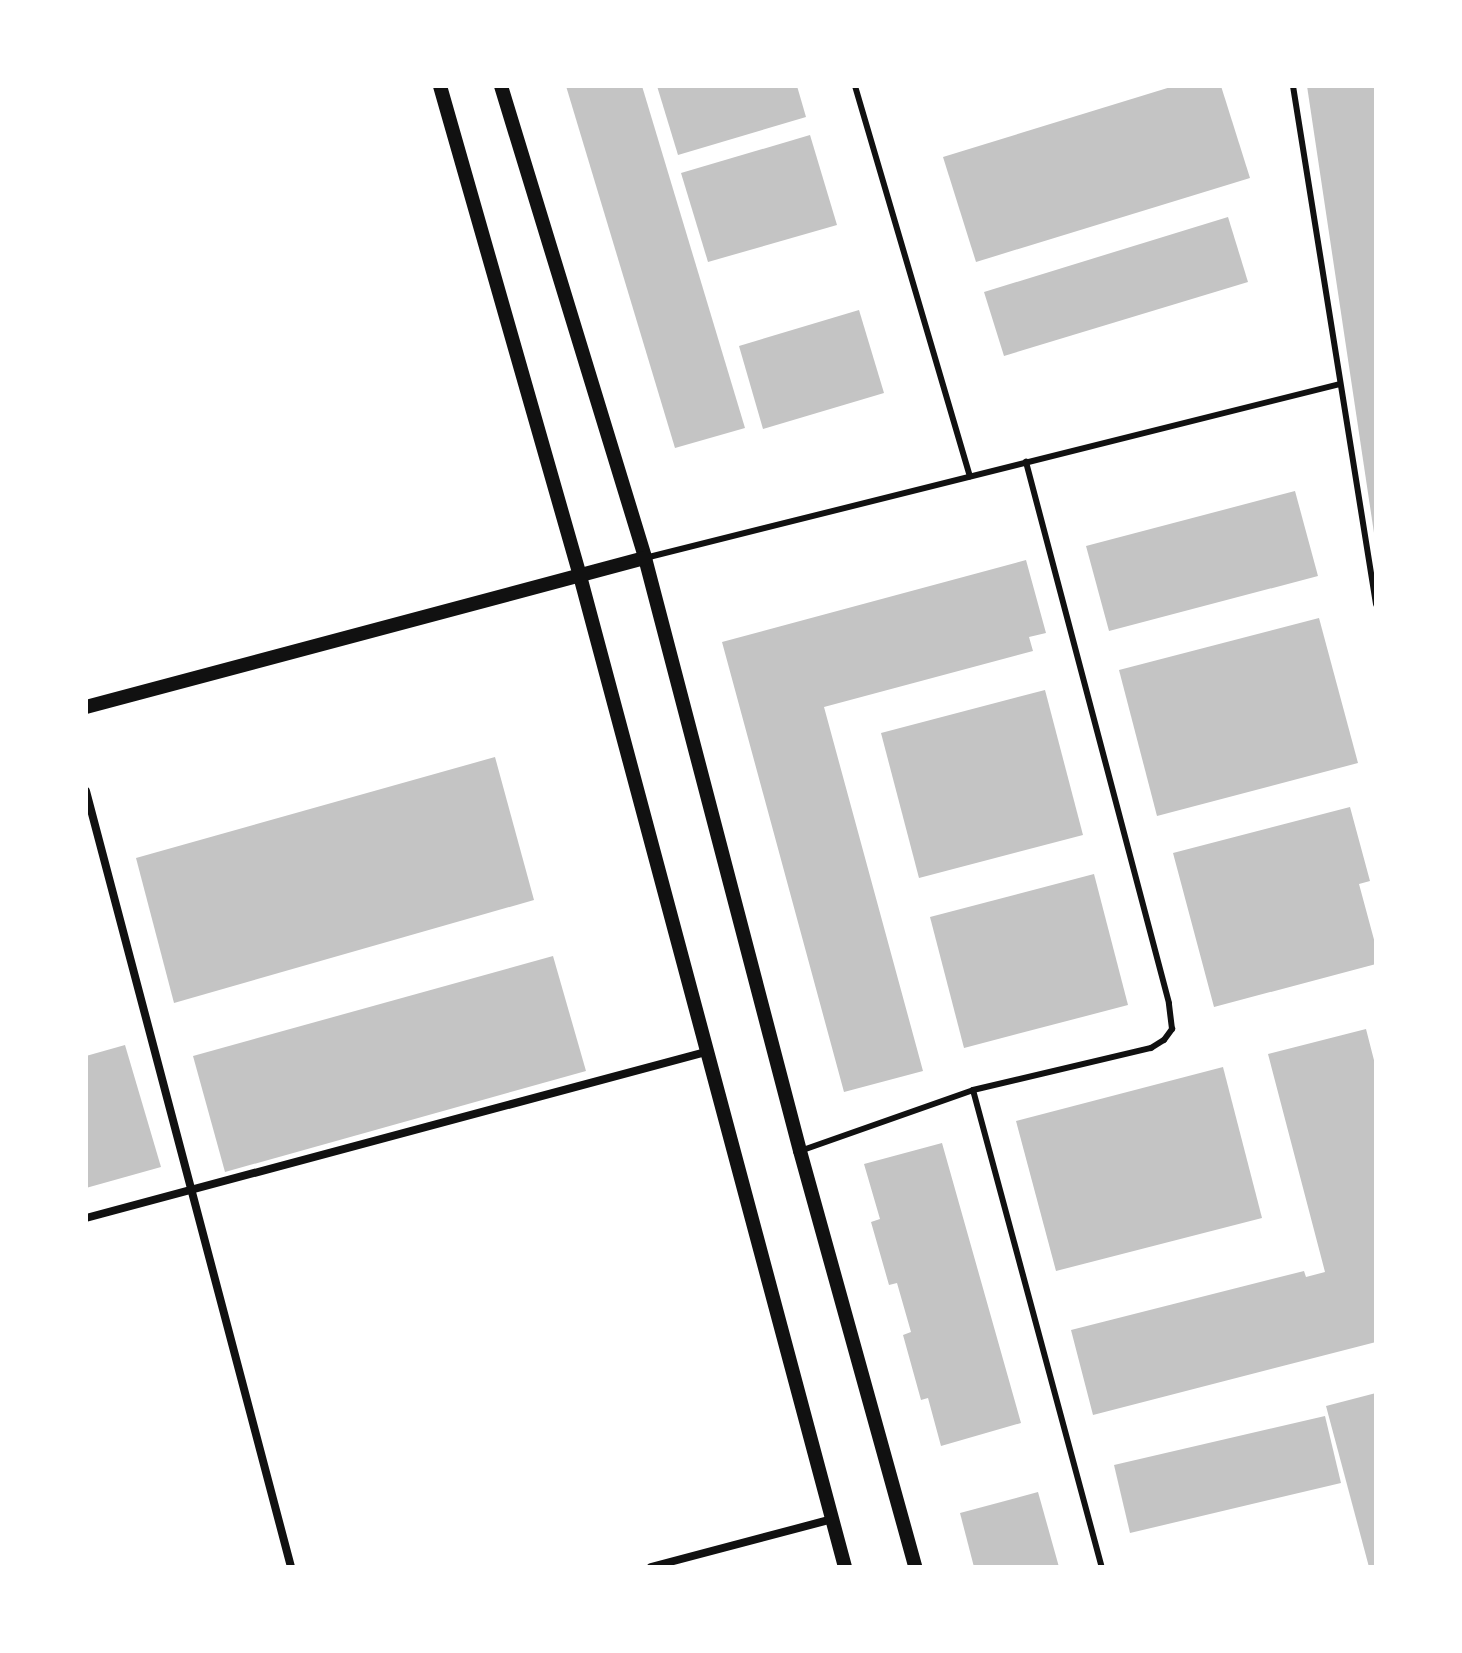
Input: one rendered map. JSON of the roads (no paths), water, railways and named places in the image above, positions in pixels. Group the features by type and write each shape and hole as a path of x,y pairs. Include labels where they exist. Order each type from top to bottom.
{"street":[{"path":"440,86 580,576 845,1567"},
{"path":"501,86 645,558 800,1151 915,1567"},
{"path":"86,707 645,558"},
{"path":"86,791 291,1567"},
{"path":"86,1218 706,1052"},
{"path":"651,1567 833,1519"}],"lane":[{"path":"855,86 970,476"},
{"path":"1293,86 1376,604"},
{"path":"645,558 1340,384"},
{"path":"800,1151 973,1090 1151,1048 1172,1029 1165,987 1026,462"},
{"path":"973,1090 1102,1567"}]}
